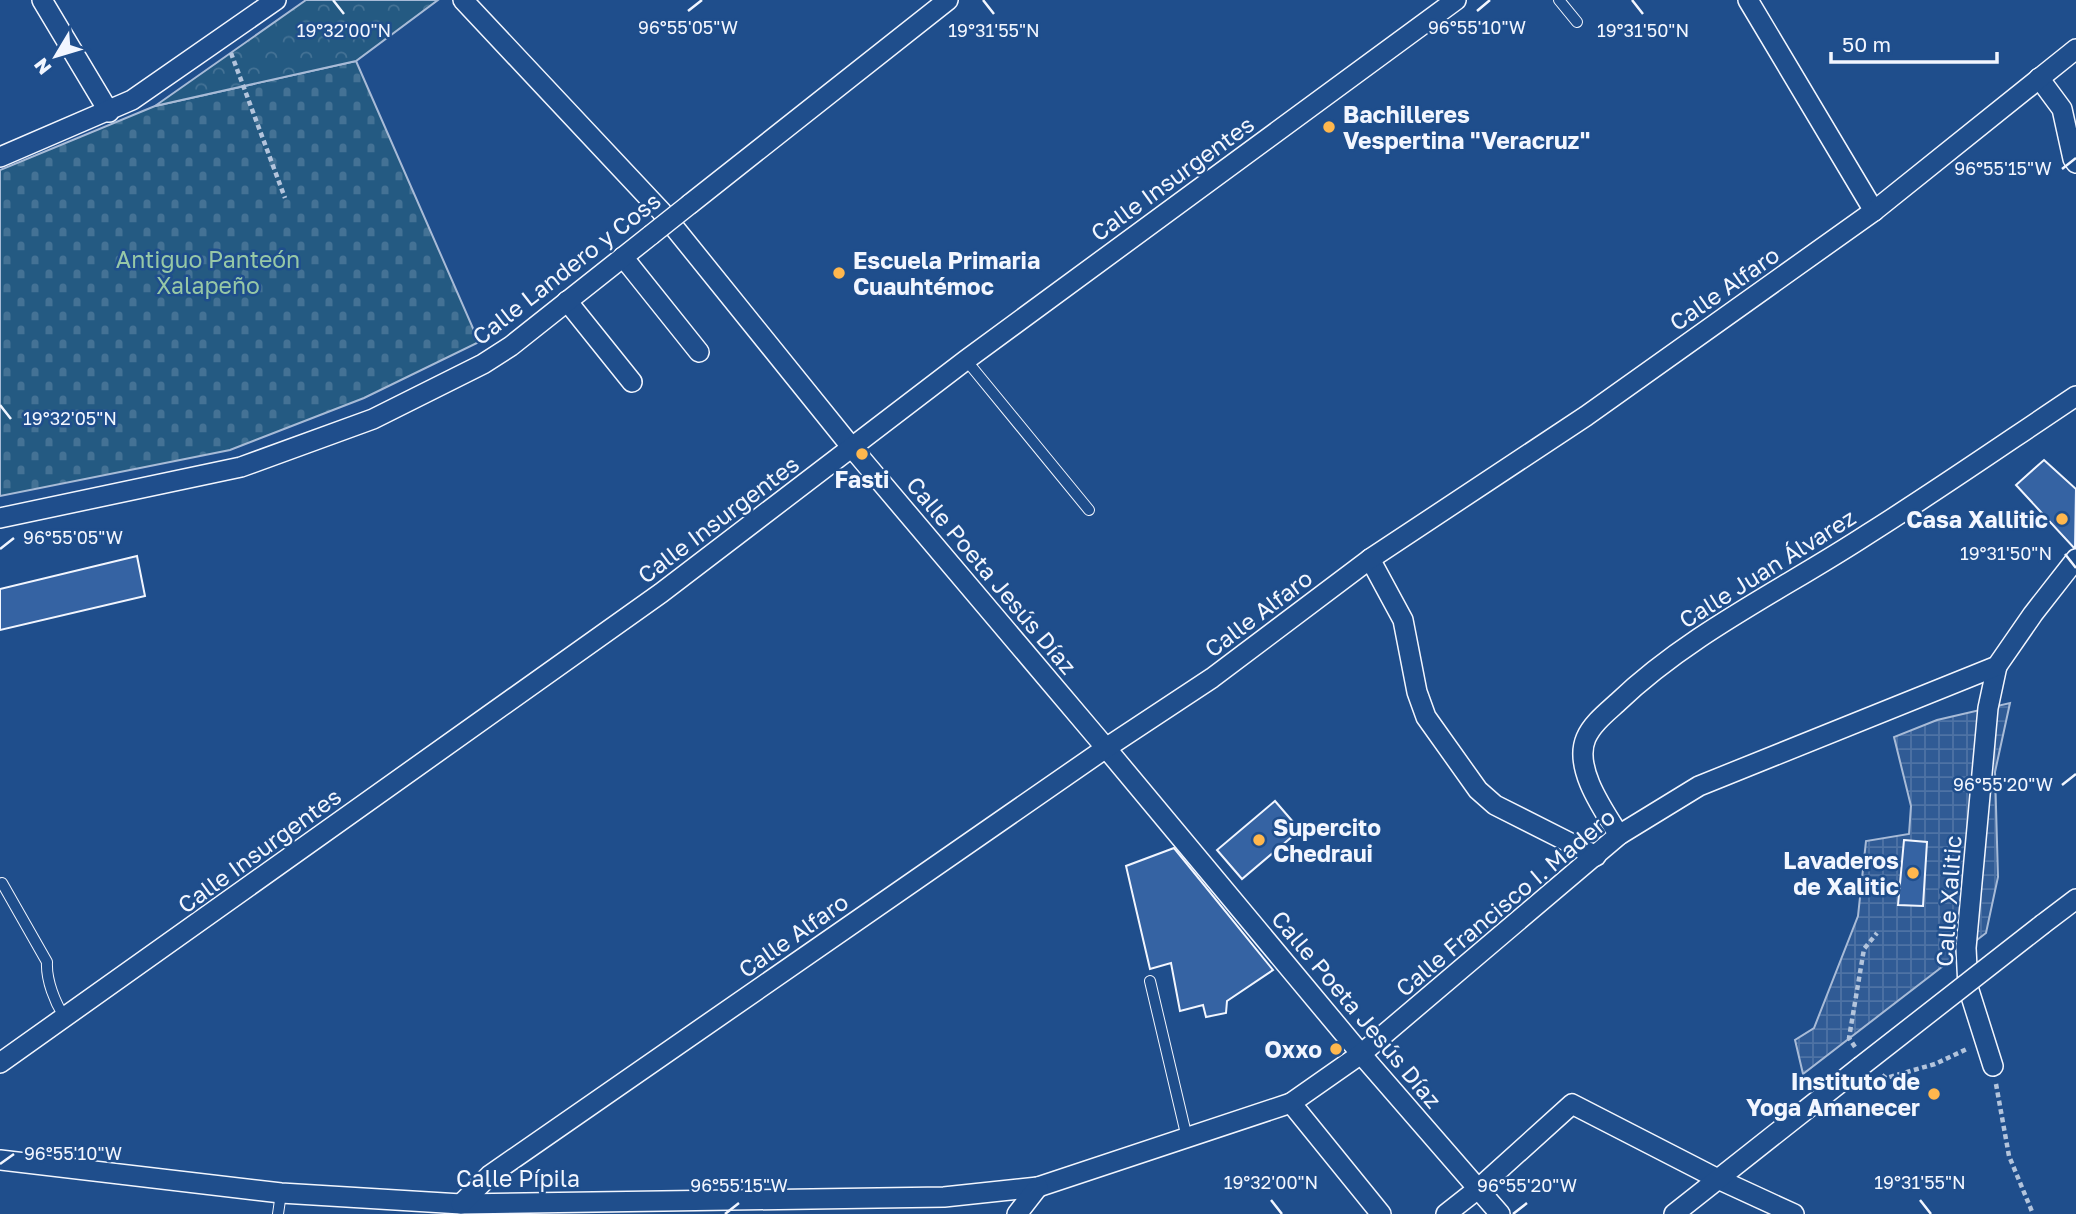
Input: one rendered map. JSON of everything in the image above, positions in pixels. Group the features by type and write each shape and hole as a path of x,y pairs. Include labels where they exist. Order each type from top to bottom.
{"street":[{"path":"42,0 109,111"},
{"path":"0,157 132,100 276,0"},
{"name":"Calle Poeta Jesús Díaz","path":"463,0 661,211 853,449 1361,1054 1500,1214"},
{"name":"Calle Landero y Coss","path":"0,518 241,467 373,419 483,364 511,346 948,0"},
{"name":"Calle Insurgentes","path":"0,1063 661,593 853,449 966,360 1456,0"},
{"path":"1748,0 1874,211"},
{"name":"Calle Alfaro","path":"461,1209 490,1175 1106,748 1212,678 1370,559 1586,416 1874,211 2076,49"},
{"path":"2039,78 2062,109 2076,163"},
{"path":"623,257 699,352"},
{"path":"567,301 632,382"},
{"name":"Calle Juan Álvarez","path":"1619,835 1593,794 1582,754 1585,740 1593,727 1636,684 1685,647 1868,535 2076,396"},
{"path":"1370,559 1404,620 1417,692 1426,717 1478,790 1495,805 1596,856"},
{"path":"1997,666 2076,559"},
{"name":"Calle Francisco I. Madero","path":"1038,1187 1291,1103 1361,1054 1619,835 1699,786 1997,666"},
{"name":"Calle Xalitic","path":"1993,1066 1968,987 1966,948 1988,708 1997,666"},
{"path":"1674,1214 2076,899"},
{"path":"1291,1103 1381,1214"},
{"path":"1446,1214 1479,1188 1572,1104 1718,1179 1794,1214"},
{"name":"Calle Pípila","path":"0,1160 281,1193 461,1209 944,1197 1038,1187"},
{"path":"1017,1214 1038,1187"}],"lane":[{"path":"1559,0 1577,22"},
{"path":"966,360 1089,510"},
{"path":"2,883 47,962 57,1005 65,1019"},
{"path":"1150,981 1187,1138"},
{"path":"278,1214 281,1193"}],"path":[{"path":"224,36 285,198"},
{"path":"1877,933 1864,949 1849,1038 1866,1065 1886,1078 1935,1065 1985,1040"},
{"path":"1993,1066 2009,1156 2033,1214"}],"green space":[{"path":"306,0 438,0 356,61 155,106"},
{"name":"Antiguo Panteón Xalapeño","path":"356,61 479,342 364,398 230,450 0,496 0,170 155,106"}],"shaded area":[{"path":"2010,703 1995,772 1998,877 1986,933 1803,1074 1795,1040 1814,1028 1858,916 1866,841 1909,834 1911,806 1894,737 1937,720"}],"building":[{"name":"Casa Xallitic","path":"2044,460 2076,489 2075,549 2016,485"},
{"path":"137,556 145,596 0,630 0,589"},
{"name":"Supercito Chedraui","path":"1275,801 1300,830 1242,879 1217,850"},
{"name":"Lavaderos de Xalitic","path":"1904,840 1927,842 1923,906 1898,905"},
{"path":"1174,848 1273,970 1227,1001 1226,1013 1206,1017 1203,1005 1180,1011 1171,963 1150,969 1126,866"}],"place":[{"name":"Bachilleres Vespertina \"Veracruz\"","path":"1329,127"},
{"name":"Escuela Primaria Cuauhtémoc","path":"839,273"},
{"name":"Fasti","path":"862,454"},
{"name":"Casa Xallitic","path":"2062,519"},
{"name":"Supercito Chedraui","path":"1259,840"},
{"name":"Lavaderos de Xalitic","path":"1913,873"},
{"name":"Oxxo","path":"1336,1049"},
{"name":"Instituto de Yoga Amanecer","path":"1934,1094"}]}
